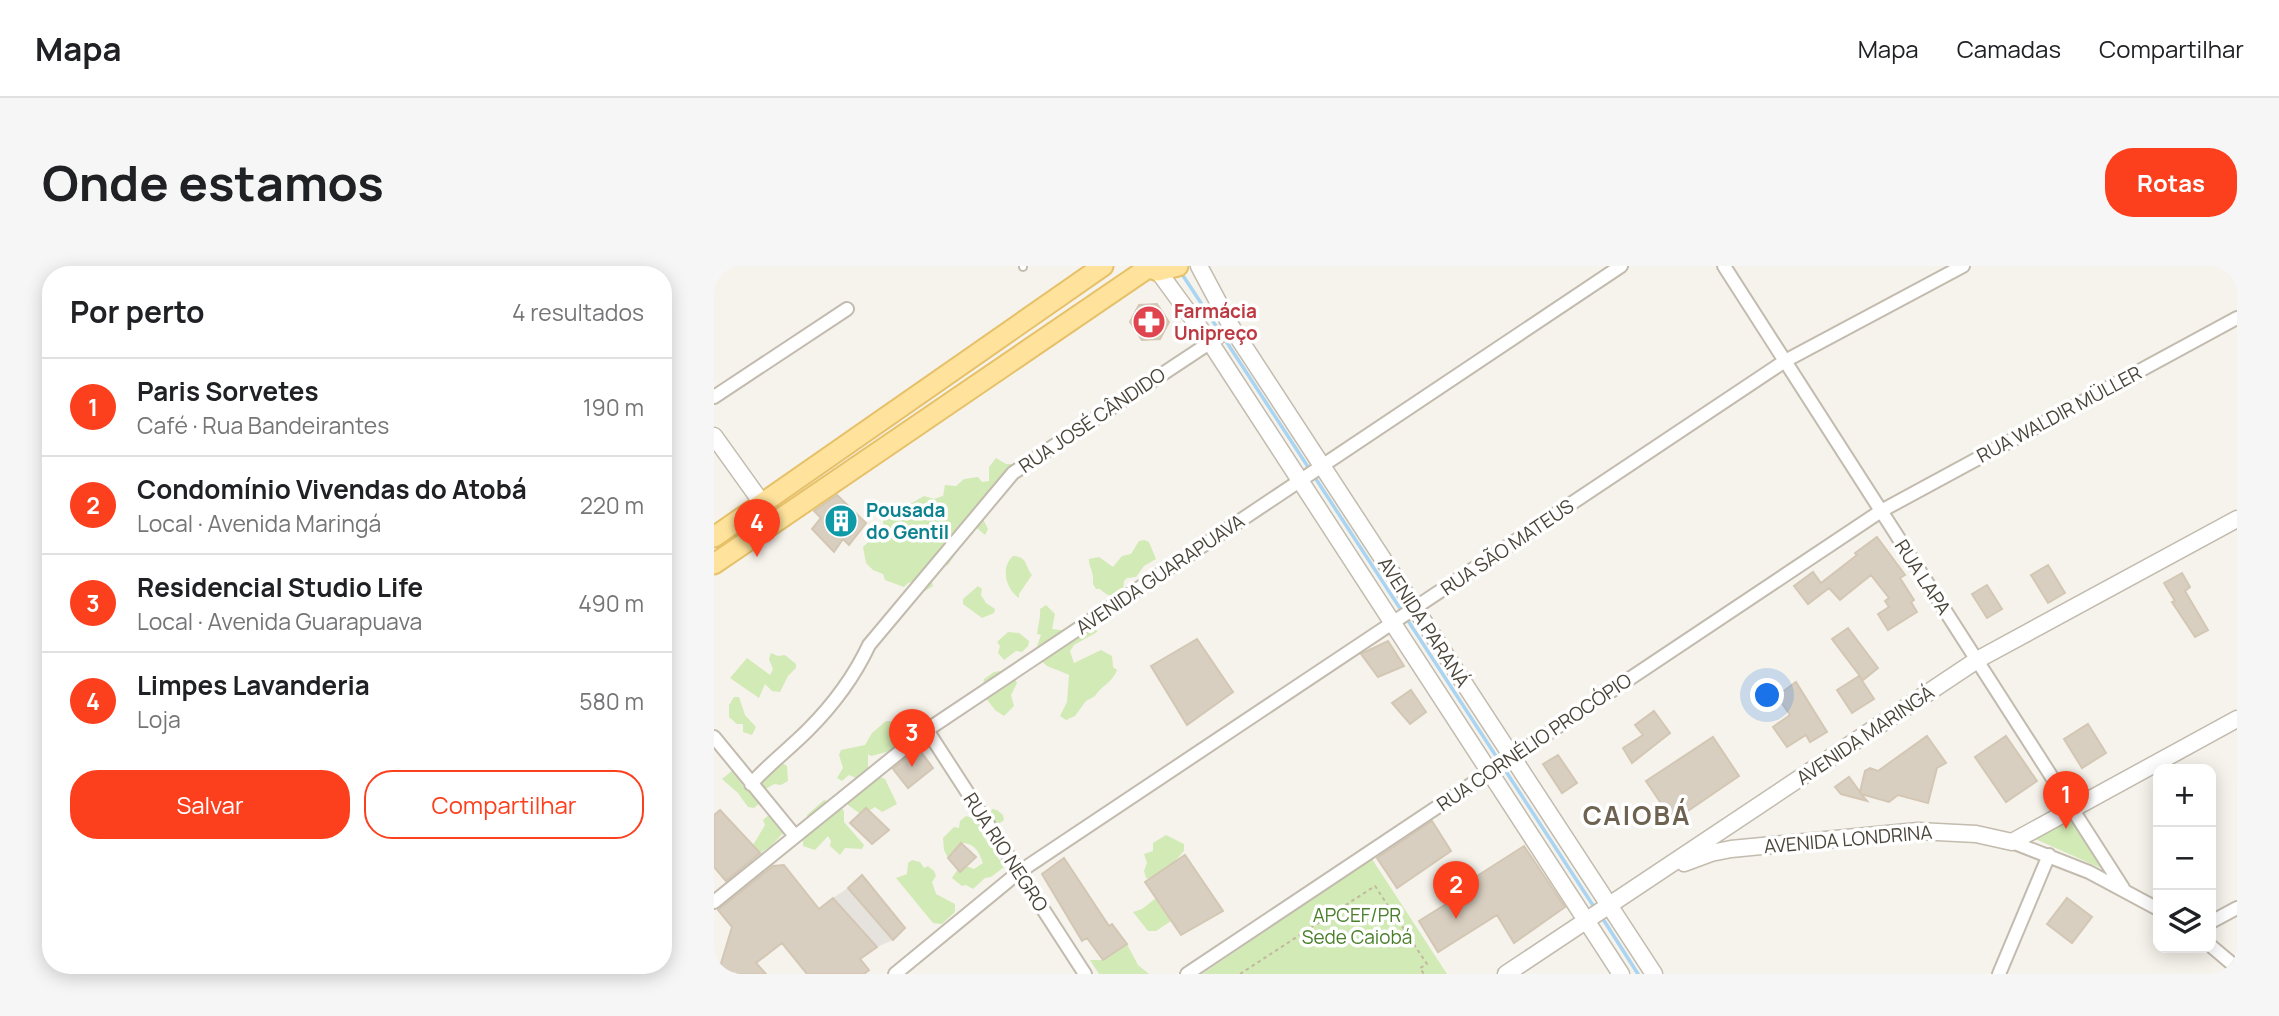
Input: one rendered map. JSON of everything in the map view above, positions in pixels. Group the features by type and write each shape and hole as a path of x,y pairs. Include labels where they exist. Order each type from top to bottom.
{"main road":[{"path":"714,537 1103,266"},
{"path":"714,564 1150,269 1178,266"},
{"path":"714,554 760,520 765,510 762,503"}],"street":[{"name":"AVENIDA PARANÁ","path":"1199,266 1232,328 1320,467 1654,974"},
{"name":"AVENIDA GUARAPUAVA","path":"714,902 927,730 1621,266"},
{"name":"RUA LAPA","path":"1724,266 2123,888"},
{"name":"RUA SÃO MATEUS","path":"895,974 1019,872 1785,361 1963,266"},
{"name":"AVENIDA PARANÁ","path":"1150,269 1210,342 1302,479 1621,974"},
{"path":"714,397 847,309"},
{"name":"RUA WALDIR MÜLLER","path":"1881,511 2237,318"},
{"name":"RUA JOSÉ CÂNDIDO","path":"751,784 834,702 860,664 869,645 1013,473 1232,328"},
{"path":"714,436 762,503"},
{"name":"RUA CORNÉLIO PROCÓPIO","path":"1187,974 1881,511"},
{"name":"AVENIDA MARINGÁ","path":"1506,974 1977,660 2237,519"},
{"path":"2012,842 2237,719"},
{"name":"RUA RIO NEGRO","path":"927,730 1085,974"},
{"path":"714,737 795,836"},
{"path":"1727,827 1724,839 1731,849"},
{"name":"AVENIDA LONDRINA","path":"1652,877 1689,861 1731,849 1918,831 1976,834 2012,842 2049,855 2123,888 2153,906"},
{"path":"1999,974 2049,855"},
{"path":"2216,919 2237,908"},
{"path":"2216,950 2237,968"}],"path":[{"path":"1240,974 1375,886 1427,964 1420,968 1424,974"}],"shaded area":[{"path":"848,888 893,940 877,947 833,898"}],"green space":[{"path":"996,458 1006,464 1020,464 983,519 988,529 985,535 971,523 962,522 955,535 956,553 948,565 943,566 931,578 933,586 925,591 916,581 904,587 885,580 883,574 866,563 863,547 873,538 883,536 883,520 887,516 924,496 934,499 943,496 945,485 956,486 964,479 978,477 982,482 989,481 989,467"},
{"path":"1139,541 1149,542 1156,559 1144,566 1136,577 1127,578 1123,591 1117,595 1109,595 1096,589 1089,559 1099,557 1113,567 1122,556 1131,554"},
{"path":"1013,556 1023,560 1032,575 1019,598 1006,578 1007,566"},
{"path":"978,586 982,589 981,595 986,603 995,609 994,613 982,618 963,604 963,599"},
{"path":"1046,605 1055,614 1052,629 1067,630 1081,618 1090,620 1095,625 1097,632 1074,645 1070,651 1074,663 1101,650 1112,656 1113,667 1117,670 1075,716 1066,720 1060,716 1067,702 1069,675 1045,664 1036,649 1041,635 1037,634 1040,609"},
{"path":"1008,632 1019,633 1029,641 1022,652 1016,651 1004,660 998,653 1000,646 997,642"},
{"path":"771,653 785,655 796,664 780,692 772,691 765,684 759,698 730,678 747,658 770,675 773,669 769,659"},
{"path":"1000,671 1011,673 1017,683 1011,695 1014,706 1004,716 995,710 982,693 984,679"},
{"path":"734,697 739,697 745,715 756,727 752,735 743,732 743,724 737,724 729,717 729,705"},
{"path":"886,721 893,721 901,728 900,739 894,750 871,756 868,754 868,769 858,779 849,775 842,781 837,778 843,768 839,755 841,750 865,745 872,733"},
{"path":"776,759 787,766 788,781 781,785 774,784 759,793 760,803 754,808 748,807 738,793 722,779 733,770 744,788 756,789"},
{"path":"872,774 885,779 897,804 882,812 875,807 862,815 848,805 848,799"},
{"path":"824,800 841,807 844,811 844,822 864,845 862,849 845,848 840,855 830,846 828,836 815,850 803,846 807,815"},
{"path":"992,809 1003,815 1004,820 997,825 980,823 985,839 1000,856 998,859 1005,863 1004,867 973,889 962,886 952,878 954,874 964,867 974,869 983,863 973,846 966,843 961,843 957,852 948,858 943,838 954,827 959,828 960,821 966,816 980,820 984,813 990,813"},
{"path":"770,814 784,832 760,853 753,845 765,825 763,820"},
{"path":"2070,818 2103,869 2033,838"},
{"path":"1166,835 1184,844 1184,851 1174,862 1150,879 1146,878 1144,871 1147,863 1144,854 1153,851 1153,843"},
{"name":"APCEF/PR Sede Caiobá","path":"1372,859 1447,974 1202,974"},
{"path":"912,860 934,871 936,876 932,882 936,894 955,904 955,912 942,924 933,923 896,878 907,874 908,863"},
{"path":"1156,898 1171,921 1156,931 1148,931 1133,912 1142,909"},
{"path":"1127,944 1138,965 1149,974 1099,974 1090,960 1103,960"}],"building":[{"name":"Farmácia Unipreço","path":"1157,304 1169,322 1160,339 1142,340 1130,322 1139,305"},
{"name":"Pousada do Gentil","path":"837,495 866,523 849,545 843,539 834,552 812,529 821,518 814,511"},
{"path":"1877,537 1905,575 1900,578 1914,600 1911,602 1917,612 1888,630 1878,614 1889,607 1885,601 1889,598 1871,575 1840,600 1829,588 1808,604 1794,586 1813,572 1821,583"},
{"path":"2048,565 2065,593 2048,603 2031,575"},
{"path":"2182,573 2190,587 2185,591 2208,630 2195,637 2172,602 2175,601 2164,583"},
{"path":"1987,585 2002,609 1987,618 1972,594"},
{"path":"1848,628 1878,668 1863,680 1832,639"},
{"path":"1197,639 1233,692 1187,725 1151,666"},
{"path":"1388,641 1404,666 1378,677 1361,654"},
{"path":"1859,676 1874,699 1852,713 1837,690"},
{"path":"1796,682 1827,732 1810,742 1806,735 1787,747 1773,727 1790,715 1777,696"},
{"path":"1411,690 1426,712 1410,724 1392,703"},
{"path":"1654,711 1670,733 1632,763 1623,748 1643,735 1635,725"},
{"path":"2088,724 2106,753 2082,768 2064,739"},
{"path":"1927,736 1946,763 1937,768 1928,803 1898,795 1889,802 1861,794 1867,801 1841,794 1835,787 1849,777 1860,792 1865,771 1870,768 1878,771"},
{"path":"2006,736 2037,781 2006,802 1975,757"},
{"path":"1713,737 1739,776 1673,821 1646,781"},
{"path":"918,748 933,768 908,788 893,769"},
{"path":"1558,755 1577,783 1562,793 1543,764"},
{"path":"866,808 889,830 872,844 850,823"},
{"path":"720,810 760,853 726,881 714,867 714,815"},
{"path":"1432,821 1451,851 1397,888 1377,858"},
{"path":"961,843 976,857 960,872 948,858"},
{"path":"1524,846 1565,907 1514,943 1497,915 1438,952 1419,921 1478,884 1474,878"},
{"path":"1185,855 1223,911 1181,935 1145,882"},
{"path":"1064,858 1109,926 1112,924 1127,944 1103,960 1087,938 1082,941 1042,874"},
{"path":"784,865 819,909 833,898 877,947 860,959 869,970 864,974 807,974 782,943 756,963 766,974 722,974 719,970 732,927 718,910 773,866"},
{"path":"862,875 905,928 893,940 848,888"},
{"path":"2067,898 2092,917 2072,943 2047,924"}],"waterway":[{"path":"1180,271 1220,332"},
{"path":"1224,338 1310,470"},
{"path":"1314,476 1596,910"},
{"path":"1601,916 1638,974"}],"place":[{"name":"Farmácia Unipreço","path":"1149,322"},
{"name":"Pousada do Gentil","path":"841,521"},
{"name":"Limpes Lavanderia","path":"757,557"},
{"name":"Residencial Studio Life","path":"912,767"},
{"name":"Paris Sorvetes","path":"2066,829"},
{"name":"Condomínio Vivendas do Atobá","path":"1456,919"}],"district":[{"name":"CAIOBÁ","path":"1637,815"}]}
